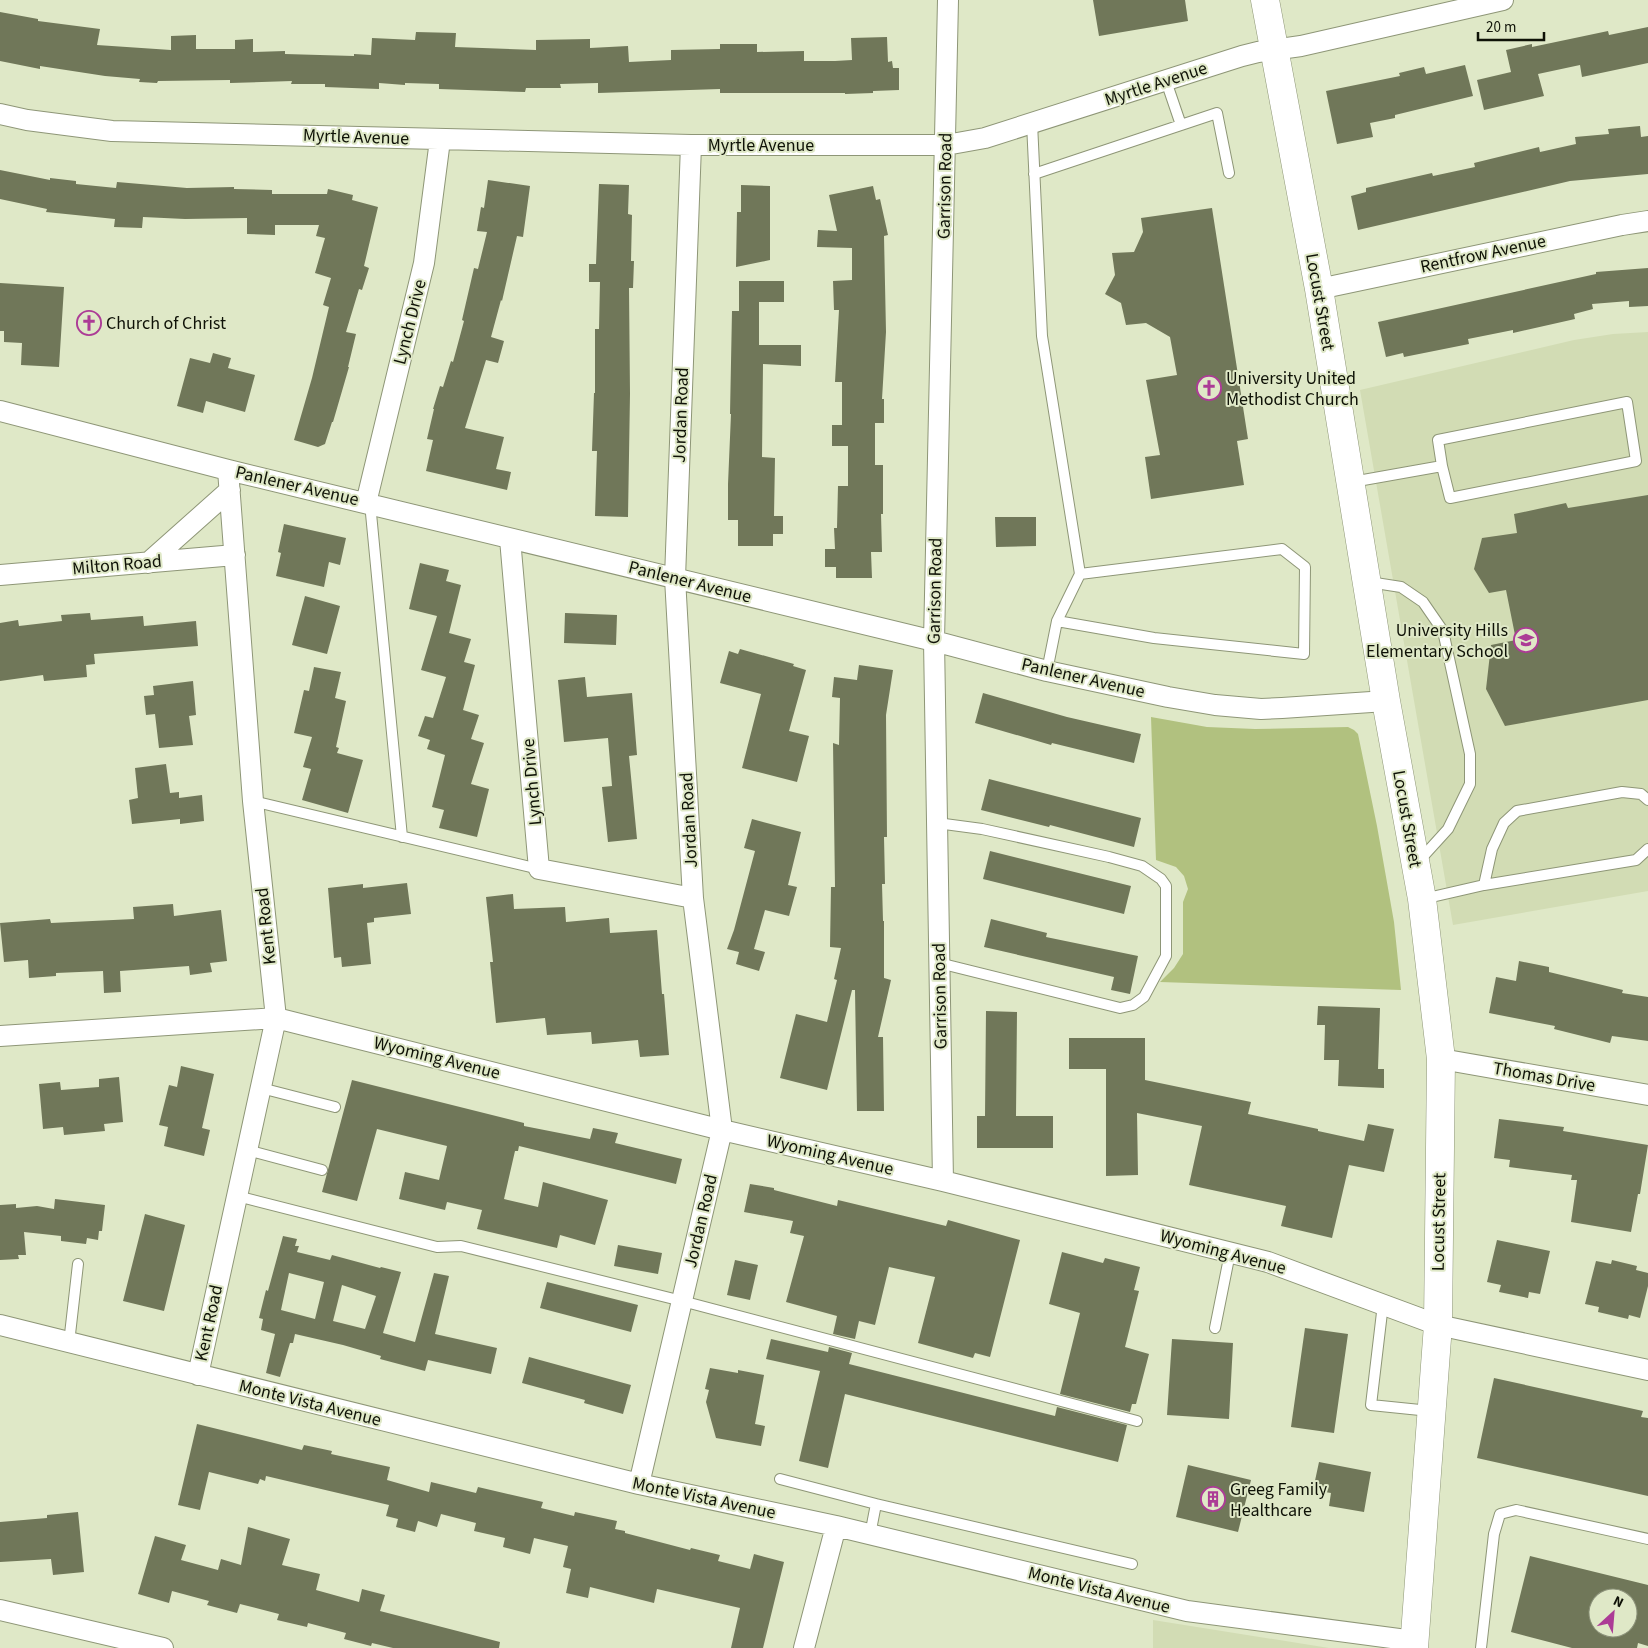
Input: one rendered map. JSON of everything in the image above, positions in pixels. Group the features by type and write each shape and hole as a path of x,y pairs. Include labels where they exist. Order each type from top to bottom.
{"street":[{"name":"Garrison Road","path":"943,1181 934,641 948,0"},
{"name":"Locust Street","path":"1265,0 1319,289 1386,702 1422,899 1440,1058 1438,1325 1414,1644"},
{"name":"Myrtle Avenue","path":"0,114 27,120 112,130 440,140 691,145 946,145 985,138 1242,56 1301,46 1503,0"},
{"name":"Lynch Drive","path":"368,503 424,263 440,140"},
{"name":"Jordan Road","path":"638,1484 722,1130 693,898 675,578 691,145"},
{"name":"Rentfrow Avenue","path":"1319,289 1648,221"},
{"name":"Panlener Avenue","path":"0,411 228,470 934,641 1047,671 1168,697 1238,707 1282,708 1386,702"},
{"name":"Kent Road","path":"198,1375 276,1018 253,801 228,470"},
{"path":"148,563 230,490"},
{"name":"Lynch Drive","path":"510,539 540,868"},
{"name":"Milton Road","path":"0,575 235,555"},
{"path":"540,868 693,898"},
{"name":"Wyoming Avenue","path":"0,1036 276,1018 722,1130 943,1181 1268,1262 1438,1325 1648,1370"},
{"name":"Thomas Drive","path":"1440,1058 1648,1095"},
{"name":"Monte Vista Avenue","path":"0,1325 638,1484 836,1526 1187,1611 1414,1644"},
{"path":"804,1648 836,1526"},
{"path":"0,1610 163,1648"}],"lane":[{"path":"1166,81 1181,125"},
{"path":"1034,174 1217,113 1229,173"},
{"path":"1032,123 1042,336 1080,574 1058,621 1047,671"},
{"path":"1626,402 1636,461 1450,498 1442,466 1438,440 1626,402"},
{"path":"1351,482 1442,466"},
{"path":"368,503 402,836"},
{"path":"1058,621 1154,638 1304,654 1305,567 1282,549 1080,574"},
{"path":"1366,582 1401,587 1423,602 1444,631 1470,754 1470,784 1448,829 1416,865"},
{"path":"1484,885 1492,849 1504,823 1517,811 1622,792 1641,794 1648,800"},
{"path":"253,801 540,868"},
{"path":"937,823 982,829 1142,866 1161,878 1166,886 1166,956 1144,997 1134,1005 1120,1008 939,963"},
{"path":"1422,899 1484,885 1636,860 1648,849"},
{"path":"261,1088 335,1107"},
{"path":"248,1150 322,1170"},
{"path":"237,1196 436,1247 461,1246 682,1301 1137,1421"},
{"path":"1214,1328 1230,1253"},
{"path":"69,1343 78,1264"},
{"path":"1383,1304 1371,1405 1431,1411"},
{"path":"780,1479 876,1504 1132,1564"},
{"path":"870,1535 876,1504"},
{"path":"1481,1648 1494,1534 1500,1514 1516,1510 1648,1539"}],"shaded area":[{"name":"University Hills Elementary School","path":"1648,332 1648,891 1453,925 1360,390 1574,340 1613,334"},
{"path":"1153,1620 1329,1648 1153,1648"}],"green space":[{"path":"1151,717 1207,727 1255,729 1348,727 1358,734 1394,922 1401,990 1160,982 1174,968 1183,954 1183,902 1188,889 1184,876 1176,867 1156,860"}],"building":[{"path":"1093,0 1185,0 1188,21 1099,36"},
{"path":"0,12 38,19 38,21 100,29 97,45 171,50 171,36 196,35 196,49 235,49 235,40 253,39 253,52 285,51 285,54 354,56 354,54 371,55 372,38 415,40 416,32 456,33 455,47 536,50 536,40 590,39 590,48 628,46 629,62 671,60 671,50 720,49 720,44 757,44 757,52 804,51 804,61 835,61 852,60 851,38 887,37 888,62 892,61 893,68 899,68 899,90 845,94 720,93 720,89 598,93 598,83 560,84 561,88 526,88 525,92 439,89 439,84 405,83 405,85 379,83 379,89 325,87 325,84 291,84 292,81 230,83 230,80 139,82 140,79 105,76 40,66 40,69 0,61"},
{"path":"1648,27 1648,63 1582,77 1580,65 1538,74 1544,96 1484,110 1477,80 1511,72 1506,50 1532,44 1532,47 1608,31 1609,35"},
{"path":"1465,65 1473,96 1395,115 1395,118 1370,123 1373,137 1337,144 1326,91 1400,76 1399,73 1424,67 1426,74"},
{"path":"1640,126 1641,137 1648,136 1648,174 1570,181 1358,230 1351,196 1366,192 1366,188 1432,173 1433,176 1475,167 1474,163 1539,147 1540,152 1576,144 1575,137 1609,134 1608,129"},
{"path":"0,170 50,180 50,178 76,181 76,184 116,188 117,182 187,188 234,187 234,189 272,190 272,194 327,194 328,189 353,195 352,200 378,207 364,266 369,268 362,290 359,289 346,332 356,334 349,367 325,444 318,447 294,440 312,378 329,307 323,305 331,278 315,273 325,238 316,236 319,225 275,225 275,235 247,234 247,218 185,219 143,217 142,228 114,227 115,219 46,212 47,209 0,199"},
{"path":"488,180 530,186 523,237 517,236 502,301 491,337 504,341 498,363 486,360 465,428 504,437 496,469 511,472 507,490 426,471 433,440 427,439 433,409 440,386 443,387 451,361 453,362 464,321 462,320 474,268 478,269 487,232 477,231 481,207 484,208"},
{"path":"599,184 629,185 628,214 632,215 631,261 634,261 633,288 629,288 628,517 595,516 597,451 592,451 595,393 595,329 599,329 600,282 589,282 589,264 596,264"},
{"path":"741,185 770,186 770,260 736,267 737,212 741,212"},
{"path":"873,186 876,200 880,199 888,235 884,236 886,332 882,399 884,399 884,423 875,423 875,465 883,465 882,552 871,552 872,578 836,578 836,567 825,567 825,549 835,549 834,528 837,528 838,486 848,486 848,446 832,446 832,425 842,425 842,382 835,382 839,310 834,310 833,281 852,280 852,248 817,247 818,230 837,231 829,195"},
{"name":"University United Methodist Church","path":"1212,208 1248,439 1237,441 1244,485 1151,499 1145,457 1160,455 1146,380 1177,375 1170,337 1146,323 1126,325 1121,303 1105,294 1115,275 1112,253 1134,252 1143,232 1141,218"},
{"path":"1648,268 1648,306 1629,307 1629,301 1592,304 1593,309 1574,314 1575,319 1513,333 1513,330 1468,339 1469,344 1404,357 1403,353 1386,357 1378,322 1596,274 1596,272"},
{"path":"739,281 784,281 784,302 759,302 759,345 801,345 801,366 763,364 762,457 775,458 774,516 783,516 783,534 773,534 773,546 738,546 738,520 728,520 732,311 739,311"},
{"path":"0,283 64,287 59,367 21,365 22,343 4,342 4,331 0,331"},
{"path":"213,353 231,358 228,368 255,375 245,412 206,401 203,413 177,406 190,358 210,363"},
{"path":"1648,495 1648,700 1505,726 1486,689 1491,645 1516,640 1506,590 1489,593 1474,569 1482,538 1517,533 1514,514 1566,503 1568,508"},
{"path":"995,517 1036,517 1036,546 996,547"},
{"path":"284,524 346,538 340,565 329,562 324,587 276,576 281,553 278,552"},
{"path":"420,563 449,570 446,581 461,585 449,633 471,639 464,662 475,665 463,710 479,715 471,739 484,743 471,784 489,789 477,837 439,828 444,810 432,807 445,755 427,749 430,740 418,736 425,716 433,718 446,677 421,670 437,616 409,609"},
{"path":"305,596 340,606 327,654 292,645"},
{"path":"90,613 91,620 143,616 144,626 196,621 198,646 94,654 95,664 86,665 87,677 44,681 43,675 0,681 0,623 18,620 19,626 62,621 61,615"},
{"path":"565,613 617,615 616,645 564,643"},
{"path":"740,649 794,664 793,666 806,670 789,731 809,736 797,782 742,768 761,694 720,683 729,651 738,654"},
{"path":"859,665 893,670 886,715 887,837 884,837 885,884 882,884 884,978 891,980 878,1037 883,1037 884,1111 857,1111 855,990 852,990 827,1090 780,1078 796,1014 827,1022 837,980 834,979 841,948 830,947 831,887 835,887 833,743 839,745 840,698 832,697 834,677 857,680"},
{"path":"314,667 341,672 335,698 346,701 336,747 339,748 337,753 363,760 348,813 302,800 311,769 303,767 312,737 294,733 304,690 309,691"},
{"path":"585,677 587,697 632,693 637,755 629,756 637,839 608,842 602,787 612,786 608,738 564,742 558,680"},
{"path":"193,681 196,715 189,716 193,745 159,748 155,714 146,715 144,696 154,695 153,686"},
{"path":"983,693 1067,717 1141,734 1134,763 1052,743 1051,745 975,723"},
{"path":"166,764 170,793 179,792 179,798 202,795 204,821 180,824 180,819 132,824 129,800 138,798 135,768"},
{"path":"989,779 1141,818 1134,847 1050,825 1049,827 981,810"},
{"path":"752,819 801,832 788,885 797,887 789,916 765,910 754,949 765,952 759,971 736,964 739,952 727,949 734,930 755,851 744,848"},
{"path":"990,851 1131,886 1124,914 983,879"},
{"path":"407,883 411,914 374,918 374,922 367,923 371,964 342,967 341,957 334,958 328,888 363,884 363,888"},
{"path":"513,894 514,909 565,907 566,922 609,918 610,933 657,930 669,1055 640,1057 638,1040 592,1044 591,1032 547,1035 545,1018 496,1023 490,962 493,962 486,897"},
{"path":"173,904 174,916 221,910 227,961 210,963 212,972 190,975 189,966 120,971 121,992 104,993 103,971 56,973 56,976 29,978 28,960 4,962 0,923 50,919 51,923 134,919 133,907"},
{"path":"991,919 1047,933 1046,937 1138,956 1130,994 1111,990 1114,977 984,947"},
{"path":"1519,961 1549,967 1549,972 1623,990 1622,993 1648,997 1648,1041 1612,1036 1610,1043 1554,1029 1555,1026 1489,1013 1496,977 1516,981"},
{"path":"1318,1006 1380,1008 1378,1069 1384,1069 1384,1088 1338,1086 1339,1060 1324,1060 1325,1025 1317,1025"},
{"path":"986,1011 1017,1012 1016,1116 1053,1116 1053,1148 977,1148 977,1116 985,1116"},
{"path":"1069,1038 1145,1038 1145,1080 1251,1102 1248,1114 1364,1141 1368,1124 1394,1129 1384,1172 1349,1165 1332,1238 1281,1226 1286,1206 1189,1185 1202,1126 1137,1113 1138,1175 1106,1176 1106,1069 1069,1069"},
{"path":"181,1066 214,1074 202,1128 210,1130 204,1156 164,1146 168,1127 159,1125 169,1085 177,1087"},
{"path":"119,1077 123,1122 104,1124 105,1131 64,1135 63,1127 43,1129 39,1084 60,1082 61,1090 99,1087 99,1079"},
{"path":"352,1080 524,1123 524,1126 590,1139 593,1128 618,1133 615,1143 682,1159 676,1184 519,1146 518,1151 515,1151 504,1199 538,1207 543,1182 608,1200 595,1245 560,1235 557,1248 477,1229 482,1210 447,1202 445,1210 399,1199 405,1172 439,1180 447,1146 377,1129 357,1201 322,1192"},
{"path":"1499,1119 1564,1127 1563,1131 1648,1145 1640,1194 1638,1194 1631,1232 1571,1222 1577,1180 1571,1180 1572,1175 1509,1167 1510,1160 1494,1158"},
{"path":"750,1184 774,1188 774,1190 837,1206 838,1200 946,1226 948,1220 1020,1240 990,1357 975,1353 973,1358 918,1343 935,1277 889,1267 875,1325 859,1321 855,1339 833,1334 837,1316 786,1302 804,1236 790,1233 793,1221 744,1212"},
{"path":"55,1199 105,1205 102,1231 99,1231 98,1240 87,1238 86,1244 61,1241 61,1236 24,1232 26,1255 18,1255 19,1259 0,1260 0,1205 16,1204 16,1208 37,1206 54,1209"},
{"path":"145,1214 185,1225 164,1311 123,1301"},
{"path":"283,1236 297,1239 295,1246 299,1246 297,1252 330,1260 332,1255 401,1272 383,1333 415,1342 434,1273 449,1276 435,1334 497,1348 491,1374 428,1360 425,1371 380,1359 381,1356 343,1345 295,1334 293,1343 290,1343 280,1377 266,1373 275,1334 261,1330 263,1319 259,1318 266,1290 268,1291","holes":["289,1273 324,1282 315,1319 281,1310","342,1285 376,1296 365,1329 333,1321"]},
{"path":"1497,1240 1550,1251 1540,1294 1529,1292 1528,1298 1499,1292 1501,1285 1487,1282"},
{"path":"618,1245 662,1253 658,1274 614,1266"},
{"path":"1062,1252 1103,1263 1105,1258 1140,1267 1134,1290 1139,1291 1125,1347 1149,1354 1136,1404 1132,1404 1130,1412 1060,1394 1080,1313 1049,1304"},
{"path":"735,1260 758,1265 750,1300 727,1295"},
{"path":"1612,1260 1637,1266 1636,1270 1648,1273 1648,1286 1640,1318 1629,1315 1628,1319 1598,1312 1599,1307 1585,1304 1596,1261 1611,1264"},
{"path":"547,1282 638,1305 631,1332 540,1308"},
{"path":"1305,1328 1348,1334 1334,1433 1291,1427"},
{"path":"771,1339 828,1352 829,1347 852,1353 849,1364 1055,1416 1057,1407 1127,1425 1118,1462 845,1394 828,1468 799,1461 820,1371 766,1359"},
{"path":"1172,1339 1233,1343 1229,1419 1167,1415"},
{"path":"529,1357 631,1385 623,1414 584,1403 585,1400 522,1383"},
{"path":"710,1368 738,1373 738,1370 764,1375 755,1424 765,1426 761,1446 716,1438 706,1402 709,1390 705,1389"},
{"path":"1494,1378 1643,1411 1641,1417 1648,1418 1648,1496 1477,1458"},
{"path":"197,1424 302,1450 304,1445 332,1451 331,1454 390,1467 387,1480 429,1492 431,1482 476,1493 478,1487 543,1502 541,1508 574,1516 575,1512 617,1521 615,1529 625,1531 625,1533 690,1550 691,1548 720,1555 718,1561 750,1569 754,1554 784,1562 763,1648 731,1648 740,1608 657,1589 654,1603 590,1587 588,1598 566,1593 571,1569 563,1567 568,1546 534,1538 530,1554 503,1547 505,1538 474,1531 476,1523 441,1514 437,1527 418,1521 415,1532 396,1527 398,1519 386,1516 389,1505 266,1476 265,1481 260,1479 258,1484 209,1472 200,1510 178,1505"},
{"path":"1319,1462 1371,1472 1364,1512 1329,1506 1331,1493 1313,1490"},
{"name":"Greeg Family Healthcare","path":"1188,1465 1251,1480 1238,1532 1176,1517"},
{"path":"78,1512 84,1572 53,1575 51,1559 0,1562 0,1522 47,1518 47,1515"},
{"path":"248,1527 290,1539 282,1565 320,1574 316,1590 359,1602 362,1589 385,1595 380,1611 500,1642 499,1648 393,1648 372,1643 371,1646 344,1639 346,1633 308,1623 307,1627 277,1620 279,1614 240,1604 237,1613 207,1605 209,1601 172,1591 169,1603 138,1594 155,1536 186,1545 181,1560 218,1570 221,1559 241,1565"},
{"path":"1530,1556 1648,1585 1648,1646 1638,1643 1637,1648 1572,1648 1511,1632"}],"place":[{"name":"Church of Christ","path":"89,323"},
{"name":"University United Methodist Church","path":"1209,388"},
{"name":"University Hills Elementary School","path":"1526,640"},
{"name":"Greeg Family Healthcare","path":"1213,1499"}]}
